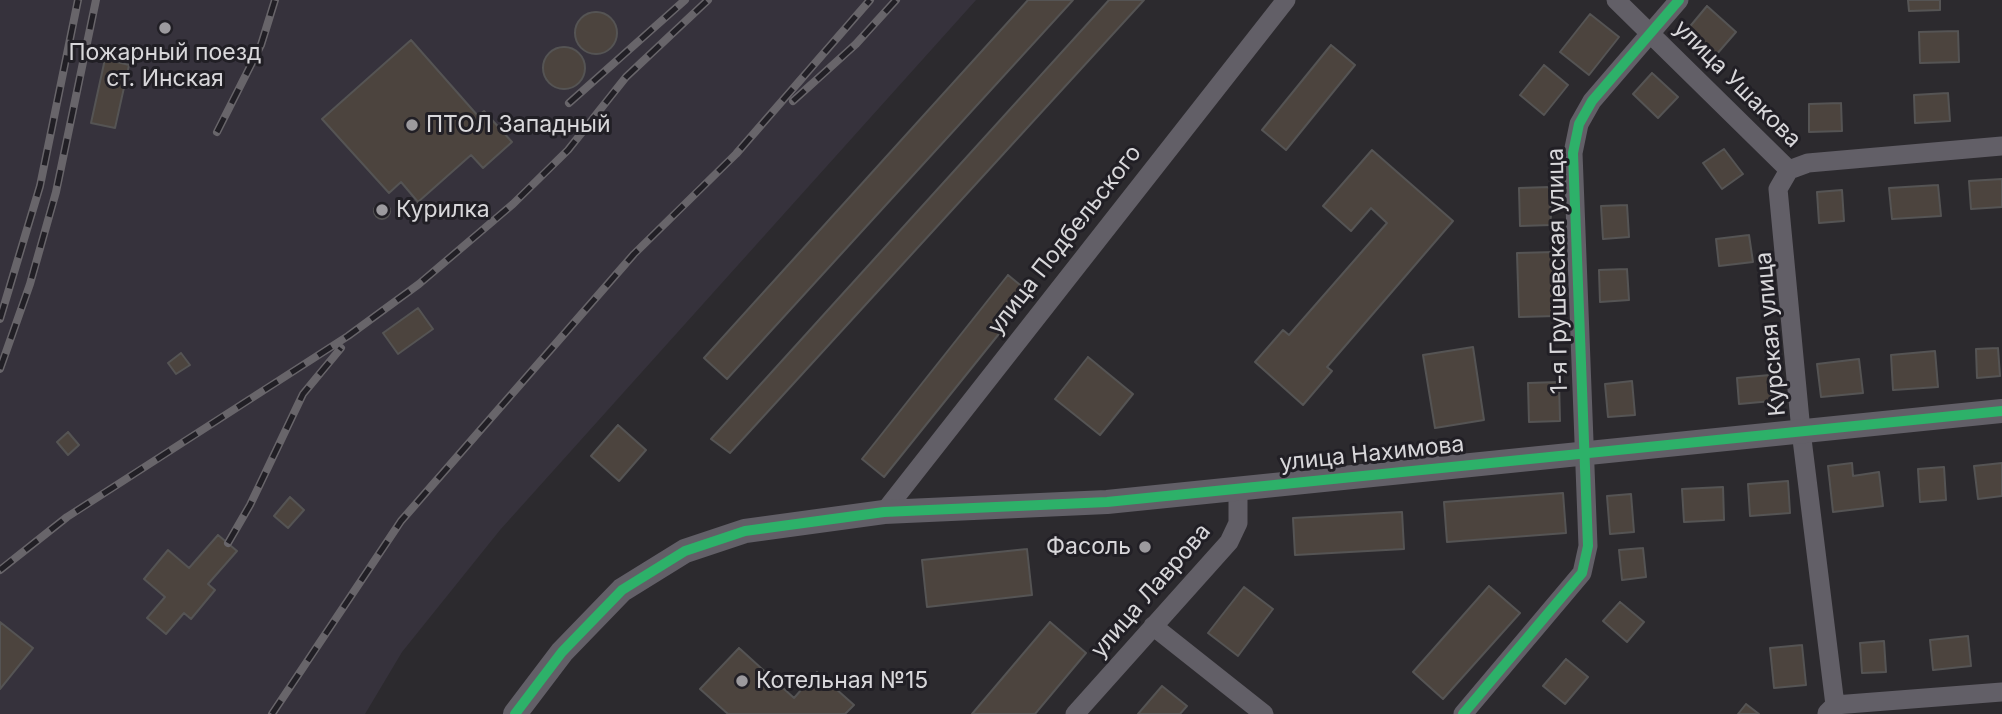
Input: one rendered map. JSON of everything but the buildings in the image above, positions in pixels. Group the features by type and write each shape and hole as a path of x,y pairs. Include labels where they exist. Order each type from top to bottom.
{"street":[{"name":"улица Подбельского","path":"884,512 1286,0"},
{"name":"улица Ушакова","path":"1616,0 1789,170 1808,163 2002,146"},
{"name":"1-я Грушевская улица","path":"1463,714 1582,573 1588,545 1582,452 1573,153 1579,124 1592,101 1679,0"},
{"name":"Курская улица","path":"1789,170 1778,189 1831,709"},
{"name":"улица Нахимова","path":"515,714 562,652 622,590 685,551 745,531 884,512 1107,502 2002,411"},
{"name":"улица Лаврова","path":"1075,714 1229,542 1238,523 1238,489"},
{"path":"1153,626 1264,714"},
{"path":"1831,709 2002,692"}],"shaded area":[{"path":"0,0 976,0 500,530 402,652 365,714 0,714"}],"railway":[{"path":"0,319 40,186 78,0"},
{"path":"0,369 30,284 56,192 96,0"},
{"path":"217,132 261,45 275,0"},
{"path":"569,103 685,0"},
{"path":"0,570 67,517 348,336 419,284 513,204 568,150 626,77 708,0"},
{"path":"272,714 401,521 634,254 736,154 870,0"},
{"path":"793,101 856,44 896,0"},
{"path":"228,543 250,505 303,394 341,348"}],"cycle path":[{"path":"1463,714 1582,573 1588,546 1573,153 1579,124 1592,101 1679,0"},
{"path":"515,714 562,652 622,590 685,551 745,531 884,512 1107,502 2002,411"}],"place":[{"name":"Пожарный поезд ст. Инская","path":"165,28"},
{"name":"ПТОЛ Западный","path":"412,125"},
{"name":"Курилка","path":"382,210"},
{"name":"Фасоль","path":"1145,547"},
{"name":"Котельная №15","path":"742,681"}]}
